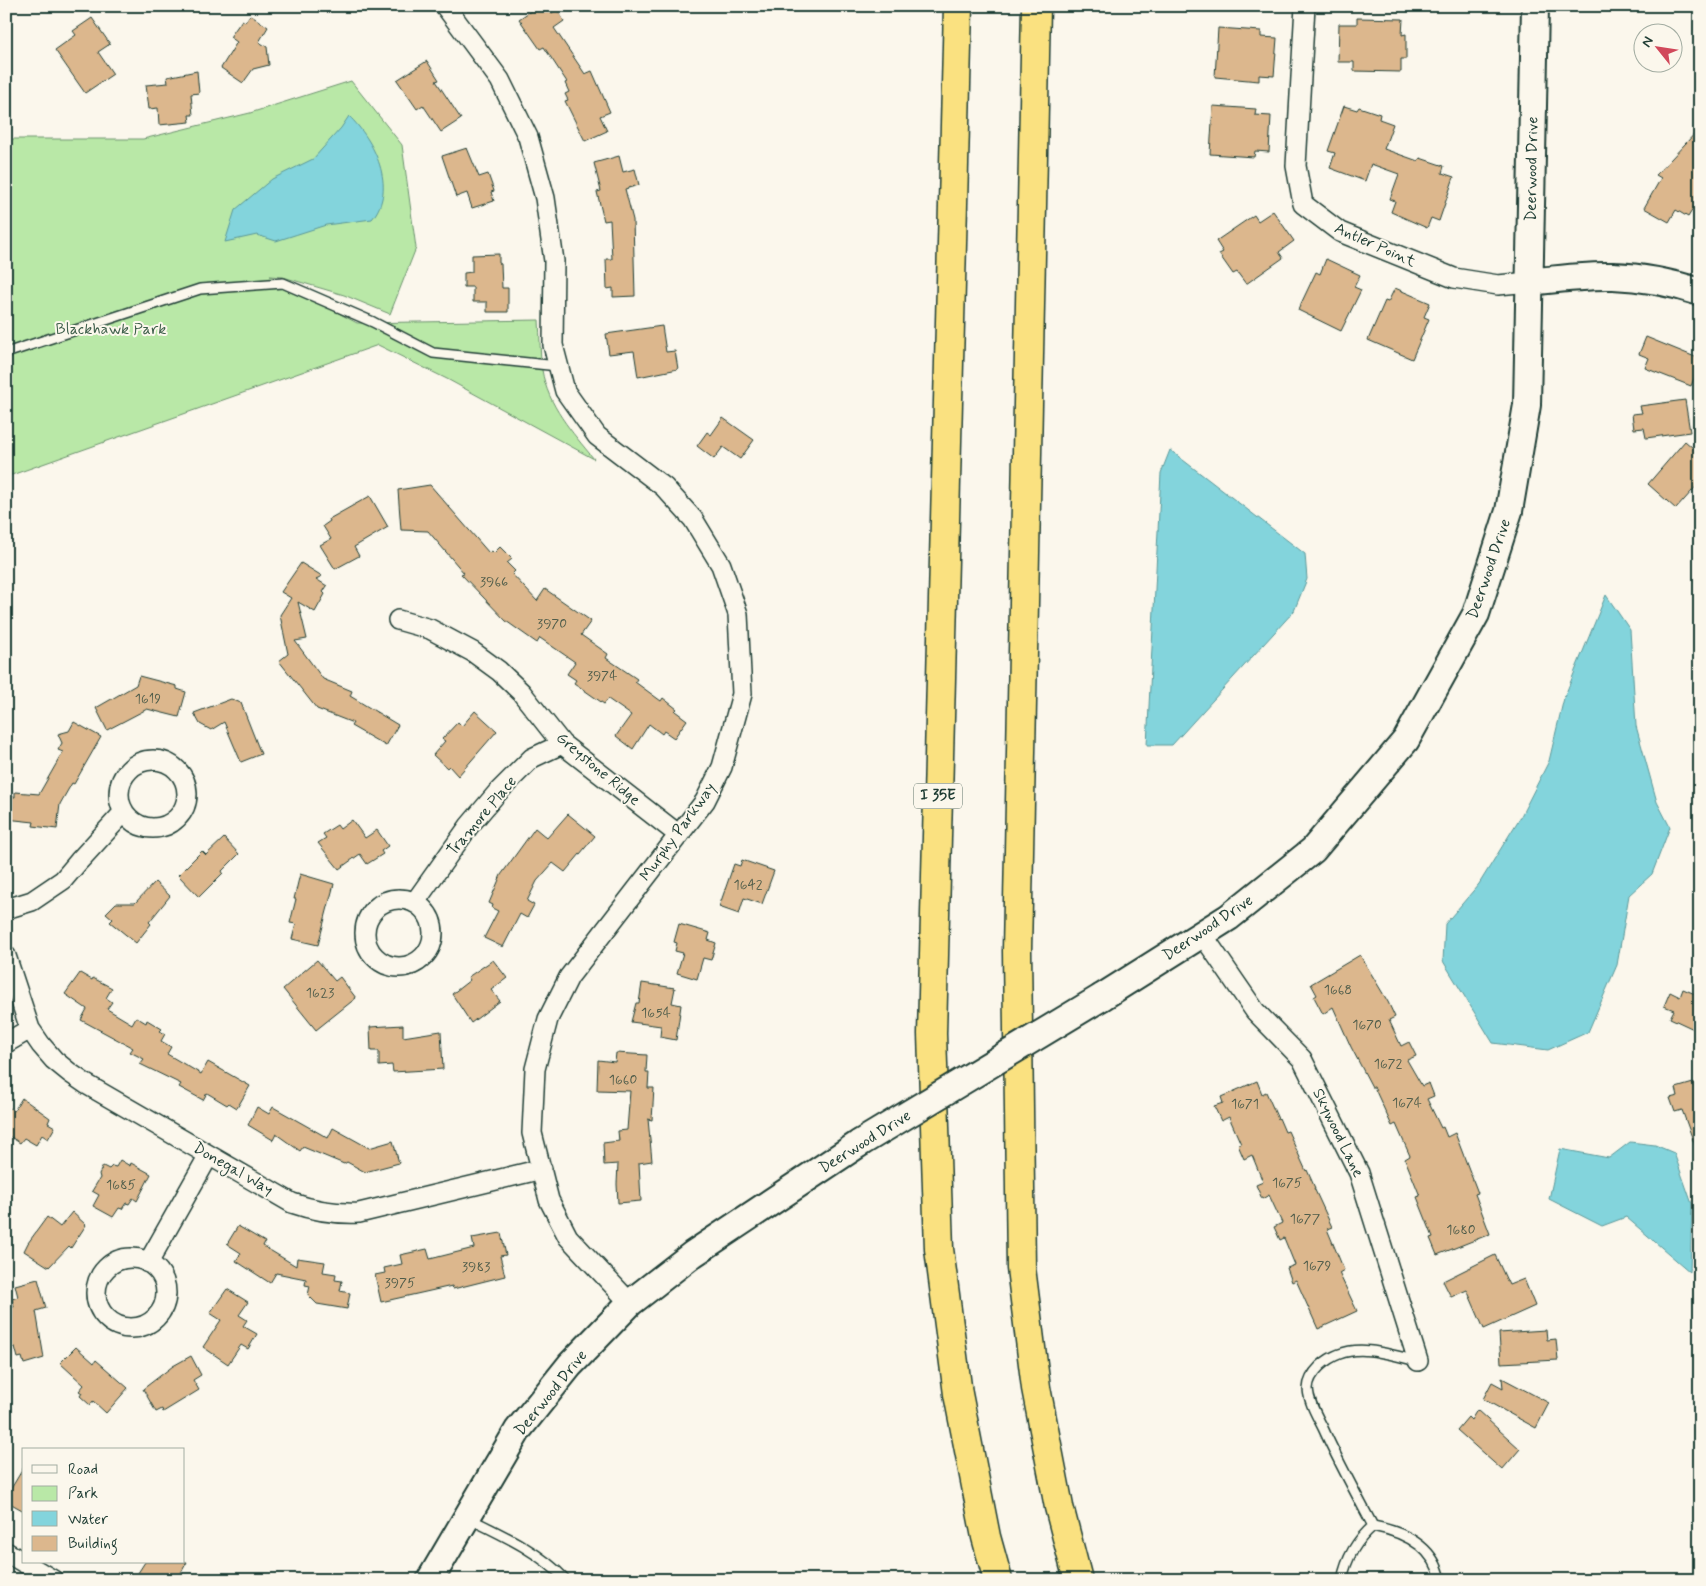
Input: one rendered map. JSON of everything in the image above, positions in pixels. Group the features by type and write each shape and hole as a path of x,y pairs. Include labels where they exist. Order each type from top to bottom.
{"highway":[{"name":"I 35E","path":"958,6 932,1034 939,1249 958,1394 986,1537 998,1580"},
{"path":"1036,6 1016,951 1021,1268 1036,1388 1059,1507 1078,1580"}],"street":[{"name":"Murphy Parkway","path":"445,6 500,80 528,137 545,198 554,261 553,346 565,390 597,436 664,487 693,519 721,566 738,614 742,694 722,767 705,801 568,977 548,1019 535,1069 532,1133 549,1200 568,1237 630,1303"},
{"name":"Antler Point","path":"1305,6 1296,166 1303,204 1340,232 1454,278 1498,285 1529,282"},
{"name":"Deerwood Drive","path":"430,1580 518,1430 570,1365 630,1303 693,1254 860,1144 1102,997 1229,917 1313,850 1406,740 1476,614 1510,511 1527,404 1535,6"},
{"path":"1529,282 1612,276 1651,280 1699,291"},
{"name":"Greystone Ridge","path":"398,620 430,629 473,652 499,671 521,692 562,744 678,835"},
{"name":"Tramore Place","path":"415,902 469,826 498,794 532,758 562,744"},
{"path":"6,909 32,901 63,880 124,812"},
{"name":"Skywood Lane","path":"1202,934 1255,1011 1302,1059 1359,1173 1418,1361"},
{"name":"Donegal Way","path":"6,956 30,1029 41,1045 70,1073 292,1203 315,1211 336,1214 359,1213 542,1169"},
{"path":"6,1043 30,1029"},
{"path":"148,1263 209,1155"},
{"path":"6,1552 22,1562"},
{"path":"26,1564 53,1580"}],"lane":[{"path":"6,354 200,288 283,283 373,322 432,353 558,366"},
{"path":"1418,1361 1379,1352 1354,1349 1330,1358 1316,1370 1308,1386 1312,1403 1334,1451 1373,1526 1410,1538 1418,1543 1428,1552 1434,1562 1440,1580"},
{"path":"467,1517 520,1545 552,1566 566,1580"},
{"path":"1342,1580 1352,1552 1361,1538 1373,1526"}],"green space":[{"name":"Blackhawk Park","path":"351,81 402,145 416,248 390,314 344,295 283,277 270,276 357,323 539,320 540,352 545,383 562,418 594,459 447,379 378,345 6,477 6,139 143,139 250,113"}],"water":[{"path":"349,116 367,138 380,165 383,193 380,207 372,219 326,225 276,241 257,235 225,242 235,210 272,179 313,159 341,128"},
{"path":"1170,450 1305,554 1307,579 1294,611 1172,745 1147,745 1161,473"},
{"path":"1606,595 1630,630 1636,726 1657,802 1670,827 1652,874 1629,895 1617,965 1588,1032 1548,1050 1493,1043 1443,961 1445,924 1479,884 1521,816 1549,761 1564,698"},
{"path":"1630,1142 1655,1145 1674,1153 1692,1204 1690,1272 1626,1217 1602,1226 1549,1199 1560,1149 1609,1158"}],"building":[{"path":"538,6 547,6 552,13 557,9 564,21 554,28 585,74 592,71 610,112 600,116 607,131 585,141 565,101 568,100 565,94 569,92 565,83 567,82 544,47 540,49 519,19"},
{"path":"250,15 268,27 259,42 267,47 269,65 253,69 243,83 221,68 237,42 230,37 242,20 245,22"},
{"path":"92,18 110,44 98,52 113,74 85,93 55,50 76,35 73,31"},
{"path":"1357,18 1403,19 1402,35 1406,34 1406,59 1401,59 1401,72 1354,71 1354,62 1338,62 1339,24 1357,24"},
{"path":"1218,28 1261,31 1261,37 1277,38 1274,76 1259,75 1259,81 1215,77"},
{"path":"427,61 439,80 436,81 461,119 441,132 423,105 417,109 397,80"},
{"path":"197,71 199,93 191,94 193,115 189,115 190,122 159,125 158,108 149,109 146,85 168,83 167,77"},
{"path":"1213,106 1256,109 1255,115 1271,116 1269,152 1255,151 1254,157 1210,154"},
{"path":"1344,106 1357,110 1359,107 1380,114 1379,119 1393,124 1384,149 1418,161 1420,158 1444,166 1442,173 1454,177 1439,221 1431,218 1427,228 1391,212 1395,201 1390,199 1399,174 1371,164 1365,181 1330,168 1335,153 1328,151"},
{"path":"1700,128 1700,198 1688,217 1676,210 1669,222 1644,208 1661,178 1656,175"},
{"path":"467,148 479,177 488,174 494,191 491,192 494,201 472,208 467,193 456,197 442,156"},
{"path":"619,156 623,172 635,169 639,185 625,189 633,220 635,296 613,297 613,288 607,289 606,259 612,259 610,220 604,221 597,192 601,191 594,163"},
{"path":"1273,211 1294,241 1279,252 1283,258 1246,284 1237,272 1233,274 1219,254 1223,252 1216,241 1254,215 1258,221"},
{"path":"499,254 502,288 508,288 508,312 487,312 487,302 473,302 473,287 464,287 464,273 472,272 472,255"},
{"path":"1326,259 1360,275 1354,287 1361,290 1341,331 1298,310 1316,272 1320,274"},
{"path":"1395,288 1430,303 1424,317 1429,319 1412,359 1368,340 1385,301 1388,302"},
{"path":"662,326 666,352 675,351 678,369 638,377 634,351 609,354 606,334"},
{"path":"1646,337 1700,359 1700,364 1691,386 1645,368 1649,358 1639,354"},
{"path":"1685,400 1690,432 1646,438 1644,428 1634,429 1632,414 1642,413 1640,406"},
{"path":"723,418 754,440 740,459 723,447 714,459 697,446 707,432 711,435"},
{"path":"1685,441 1700,454 1700,482 1676,509 1648,484"},
{"path":"430,485 489,553 492,551 494,553 500,547 512,559 507,563 515,571 512,574 537,601 545,589 591,621 581,635 608,654 606,658 637,679 635,682 661,701 663,698 677,709 675,711 687,720 674,738 664,731 662,734 649,724 633,749 616,736 631,715 608,699 604,704 574,683 576,680 567,674 575,662 540,638 537,643 506,621 461,574 464,573 428,531 401,530 398,490"},
{"path":"370,496 388,527 354,547 359,556 335,569 320,545 331,539 323,526 330,521 329,519"},
{"path":"301,563 322,576 316,579 327,586 323,592 325,594 315,612 298,602 307,639 295,641 323,679 352,691 350,696 398,725 386,746 351,726 353,723 317,709 279,661 288,654 280,615 291,598 281,592"},
{"path":"139,676 177,686 177,689 186,692 179,717 147,709 107,730 96,708 136,685"},
{"path":"231,699 241,703 261,754 241,762 224,722 211,730 200,724 194,713"},
{"path":"475,711 497,731 458,776 449,766 447,768 433,755 445,741 442,739 458,722 462,726"},
{"path":"74,722 101,737 74,784 72,783 60,804 57,829 33,826 34,822 6,819 6,796 15,797 15,792 39,794 63,752 58,750 62,743 58,734 69,731"},
{"path":"568,814 595,836 565,872 553,863 537,881 527,901 534,905 527,918 520,914 503,947 484,938 498,911 492,908 493,905 489,903 501,875 535,828 547,838"},
{"path":"352,820 365,838 377,830 388,846 381,851 383,854 367,864 360,854 339,869 318,843 326,838 323,834 337,825 340,829"},
{"path":"224,838 239,854 199,897 178,875 202,851 206,855"},
{"path":"742,860 774,871 762,904 744,898 739,914 719,907 734,864 740,866"},
{"path":"300,874 334,884 318,945 292,939 296,924 290,923"},
{"path":"155,882 170,896 149,922 151,924 136,943 110,922 113,919 106,913 116,903 135,903"},
{"path":"679,924 710,933 708,940 716,943 711,960 703,958 697,979 677,973 683,953 675,951 677,943 674,942"},
{"path":"1360,955 1395,1017 1389,1020 1401,1046 1409,1042 1416,1056 1407,1060 1422,1086 1429,1083 1434,1096 1427,1099 1441,1128 1443,1127 1447,1137 1455,1133 1478,1193 1475,1194 1490,1234 1437,1255 1430,1238 1433,1237 1417,1197 1420,1196 1405,1159 1410,1156 1396,1124 1392,1126 1374,1087 1372,1087 1351,1047 1333,1007 1323,1014 1314,997 1317,995 1311,984"},
{"path":"317,960 335,981 340,977 356,998 316,1030 283,989"},
{"path":"493,960 507,978 491,990 500,1001 471,1023 452,994 470,980 468,977"},
{"path":"80,973 112,988 106,998 112,1002 107,1009 132,1024 136,1017 146,1023 147,1020 162,1029 160,1031 165,1034 161,1041 171,1047 167,1054 201,1074 208,1062 250,1086 237,1108 229,1103 227,1105 207,1093 203,1100 179,1087 181,1084 140,1064 144,1059 130,1052 133,1048 81,1020 87,1009 65,994"},
{"path":"642,983 675,988 672,1003 681,1005 676,1040 660,1037 661,1026 631,1022 636,1003 639,1003"},
{"path":"1683,989 1700,996 1700,1032 1670,1018 1674,1010 1664,1006 1670,992 1680,997"},
{"path":"403,1025 403,1037 441,1031 443,1069 393,1072 392,1065 379,1066 379,1051 371,1051 370,1027"},
{"path":"616,1053 647,1055 646,1072 649,1072 648,1088 654,1088 652,1120 648,1119 652,1161 639,1163 641,1201 618,1203 618,1164 604,1165 603,1143 619,1141 618,1131 627,1130 630,1091 597,1090 598,1060 615,1062"},
{"path":"1257,1081 1262,1094 1266,1092 1285,1132 1288,1131 1332,1227 1327,1229 1344,1270 1339,1273 1357,1311 1318,1329 1296,1280 1292,1282 1287,1268 1295,1265 1284,1238 1280,1240 1274,1227 1282,1223 1269,1195 1262,1199 1256,1185 1263,1182 1252,1155 1244,1159 1238,1145 1241,1144 1229,1117 1221,1121 1214,1106 1223,1103 1221,1097"},
{"path":"1700,1081 1700,1150 1697,1151 1682,1110 1675,1112 1670,1098 1678,1096 1676,1088"},
{"path":"22,1098 50,1118 48,1123 55,1127 48,1139 42,1135 36,1145 24,1138 20,1143 6,1134 6,1105 14,1111"},
{"path":"257,1107 269,1114 273,1107 328,1138 333,1128 369,1148 393,1141 399,1163 365,1172 347,1162 344,1164 303,1147 300,1151 276,1134 273,1140 248,1125"},
{"path":"120,1160 130,1166 131,1163 151,1174 137,1201 133,1198 122,1209 119,1208 113,1217 93,1206 99,1195 92,1191 100,1178 99,1174 103,1166 109,1169 112,1166 116,1167"},
{"path":"72,1212 86,1225 71,1248 69,1246 49,1267 24,1251 47,1217 60,1227"},
{"path":"238,1226 265,1242 263,1246 296,1266 297,1258 325,1262 323,1272 336,1274 335,1280 342,1281 340,1291 350,1293 347,1309 317,1304 308,1295 310,1286 305,1285 306,1279 276,1273 270,1283 236,1261 241,1253 227,1244"},
{"path":"501,1233 506,1255 500,1256 505,1276 453,1289 452,1286 381,1302 375,1275 385,1273 384,1268 402,1264 400,1255 427,1249 430,1259 474,1248 472,1238"},
{"path":"1495,1255 1509,1285 1524,1279 1535,1306 1484,1329 1467,1290 1451,1297 1443,1281"},
{"path":"38,1279 46,1308 36,1311 44,1358 24,1364 22,1357 18,1358 15,1347 12,1348 6,1334 6,1308 14,1307 12,1299 18,1297 15,1285"},
{"path":"227,1289 248,1302 239,1315 247,1320 243,1326 257,1334 248,1349 241,1345 228,1364 203,1347 221,1320 210,1313"},
{"path":"1546,1330 1547,1340 1556,1339 1558,1360 1501,1363 1499,1333"},
{"path":"76,1347 94,1363 96,1360 128,1388 106,1413 93,1401 90,1405 80,1396 82,1393 79,1391 84,1385 60,1363"},
{"path":"191,1356 201,1375 193,1380 199,1390 163,1412 162,1409 156,1412 143,1389 173,1366"},
{"path":"1502,1378 1549,1403 1536,1428 1483,1399 1492,1382 1503,1388"},
{"path":"1477,1410 1520,1449 1502,1470 1457,1430 1468,1417 1471,1420"},
{"path":"22,1470 22,1510 6,1501 6,1497"},
{"path":"187,1562 177,1580 150,1580 138,1573 144,1564 185,1564"}]}
